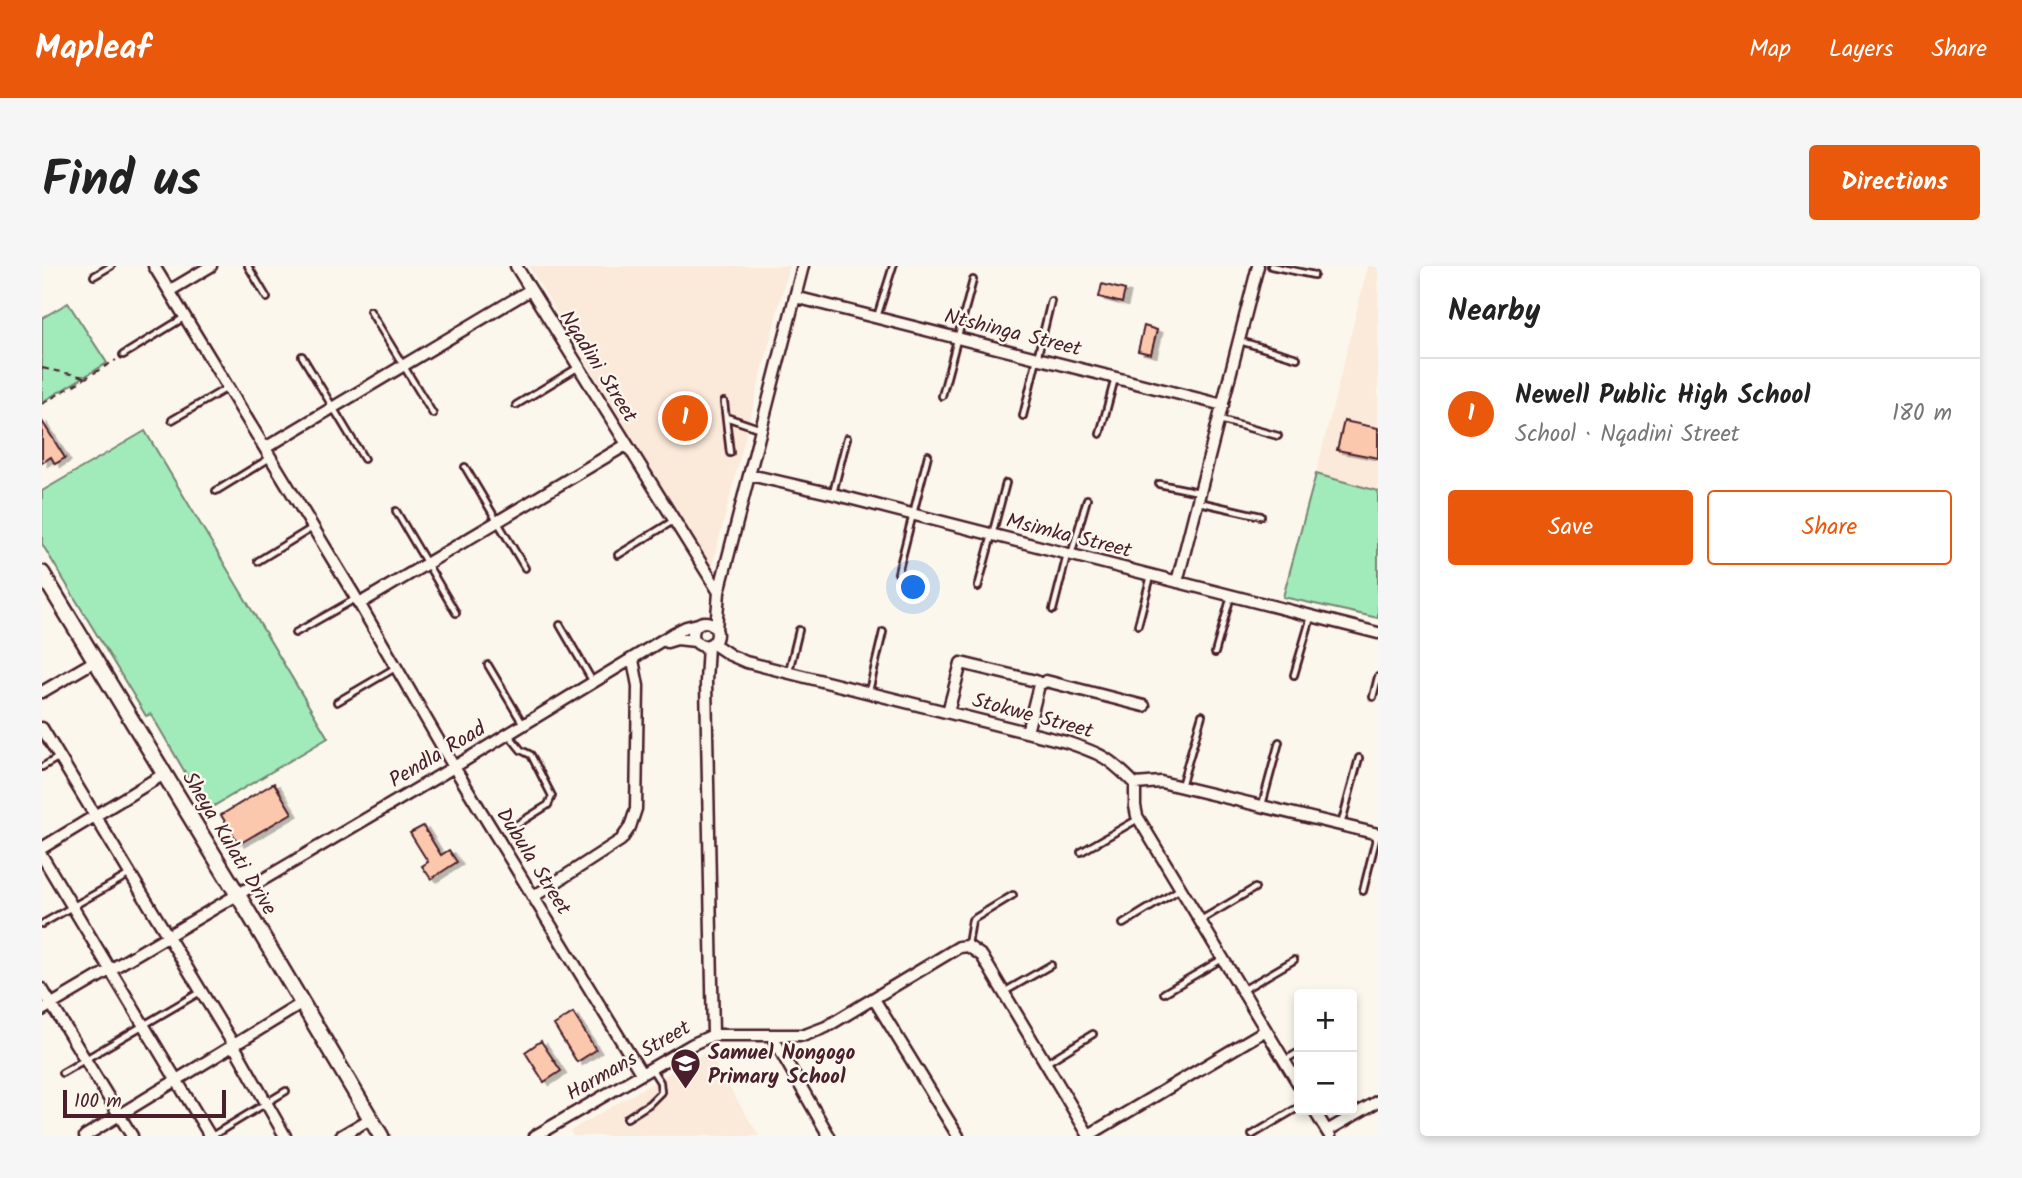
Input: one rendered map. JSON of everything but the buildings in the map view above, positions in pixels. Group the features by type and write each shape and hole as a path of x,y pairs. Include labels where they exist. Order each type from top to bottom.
{"street":[{"name":"Dubula Street","path":"154,266 641,1073"},
{"path":"169,291 211,266"},
{"name":"Nqadini Street","path":"516,266 718,595"},
{"path":"704,643 717,634 718,595 803,266"},
{"path":"1177,582 1258,266"},
{"path":"265,448 530,290"},
{"name":"Ntshinga Street","path":"795,297 1223,405"},
{"path":"357,601 427,564 626,445"},
{"name":"Msimka Street","path":"750,475 1378,633"},
{"name":"Sheya Kulati Drive","path":"42,573 381,1136"},
{"path":"713,1035 706,682 704,643 693,629 718,595"},
{"path":"699,623 709,622 716,629"},
{"name":"Pendla Road","path":"46,1007 454,767 686,626 699,623"},
{"name":"Pendla Road","path":"656,646 677,639 704,643"},
{"name":"Stokwe Street","path":"704,643 746,662 1066,742 1107,757 1135,784"},
{"path":"42,692 95,660"},
{"path":"533,897 612,848 630,827 636,809 638,721 638,686 633,660"},
{"path":"948,712 957,673 964,662 1035,681 1039,685"},
{"path":"1027,732 1039,685 1046,681 1144,706"},
{"path":"42,728 233,1044 285,1136"},
{"path":"42,848 164,774"},
{"path":"1294,1077 1139,818 1135,806 1135,784 1161,782 1377,834"},
{"path":"42,856 211,1136"},
{"name":"Harmans Street","path":"535,1136 651,1067 713,1035 805,1035 826,1027 959,947 970,947"},
{"path":"970,947 982,956 1089,1136 1266,1030"},
{"path":"42,989 46,1007 85,1059 132,1136"},
{"path":"874,999 958,1136"},
{"path":"85,1136 301,1004"},
{"path":"772,1036 829,1136"},
{"path":"1317,1115 1328,1133 1378,1101"},
{"path":"341,1136 370,1119"}],"lane":[{"path":"94,276 111,266"},
{"path":"248,266 267,298"},
{"path":"877,317 893,266"},
{"path":"1271,266 1314,275"},
{"path":"942,396 973,280"},
{"path":"1023,416 1051,301"},
{"path":"370,311 433,414"},
{"path":"123,355 185,317"},
{"path":"1239,341 1297,358"},
{"path":"302,356 364,459"},
{"path":"516,405 578,368"},
{"path":"1100,434 1115,378"},
{"path":"172,420 228,387"},
{"path":"724,402 730,453"},
{"path":"725,417 762,429"},
{"path":"1219,420 1278,436"},
{"path":"833,494 847,438"},
{"path":"898,573 928,455"},
{"path":"216,491 271,458"},
{"path":"465,467 525,568"},
{"path":"978,587 1006,483"},
{"path":"1159,484 1261,516"},
{"path":"1053,610 1087,499"},
{"path":"396,511 456,612"},
{"path":"618,555 673,521"},
{"path":"258,561 313,527"},
{"path":"1138,625 1151,575"},
{"path":"1215,653 1231,595"},
{"path":"295,633 357,601"},
{"path":"1294,675 1311,616"},
{"path":"560,625 594,683"},
{"path":"788,672 799,630"},
{"path":"868,692 883,632"},
{"path":"488,665 524,725"},
{"path":"337,702 396,667"},
{"path":"1373,697 1378,677"},
{"path":"1181,787 1202,715"},
{"path":"509,734 521,750 531,755 552,796 548,805 513,827"},
{"path":"1262,806 1279,742"},
{"path":"42,767 60,756"},
{"path":"1341,825 1359,758"},
{"path":"1081,852 1139,818"},
{"path":"1363,891 1377,834"},
{"path":"42,924 131,873"},
{"path":"1123,924 1181,888"},
{"path":"1200,921 1255,888"},
{"path":"970,947 971,921 1013,895"},
{"path":"1164,993 1223,958"},
{"path":"1242,990 1294,960"},
{"path":"1003,992 1051,965"},
{"path":"62,1073 201,991"},
{"path":"1045,1063 1093,1034"},
{"path":"1284,1060 1294,1055"},
{"path":"627,1118 649,1104 661,1092 660,1082 651,1067"},
{"path":"211,1136 286,1091"},
{"path":"1252,1135 1294,1110"}],"path":[{"path":"42,404 123,355"},
{"path":"42,368 85,378"}],"shaded area":[{"path":"529,266 789,266 711,570"},
{"path":"1368,266 1378,266 1378,491 1316,474"},
{"name":"Samuel Nongogo Primary School","path":"707,1051 759,1136 573,1136 570,1131"}],"green space":[{"path":"68,303 107,363 42,402 42,318"},
{"path":"145,431 328,738 207,810 151,714 146,716 42,544 42,491"},
{"path":"1316,474 1378,491 1378,618 1283,597"}],"place":[{"name":"Newell Public High School","path":"685,418"},
{"name":"Samuel Nongogo Primary School","path":"685,1091"}]}
